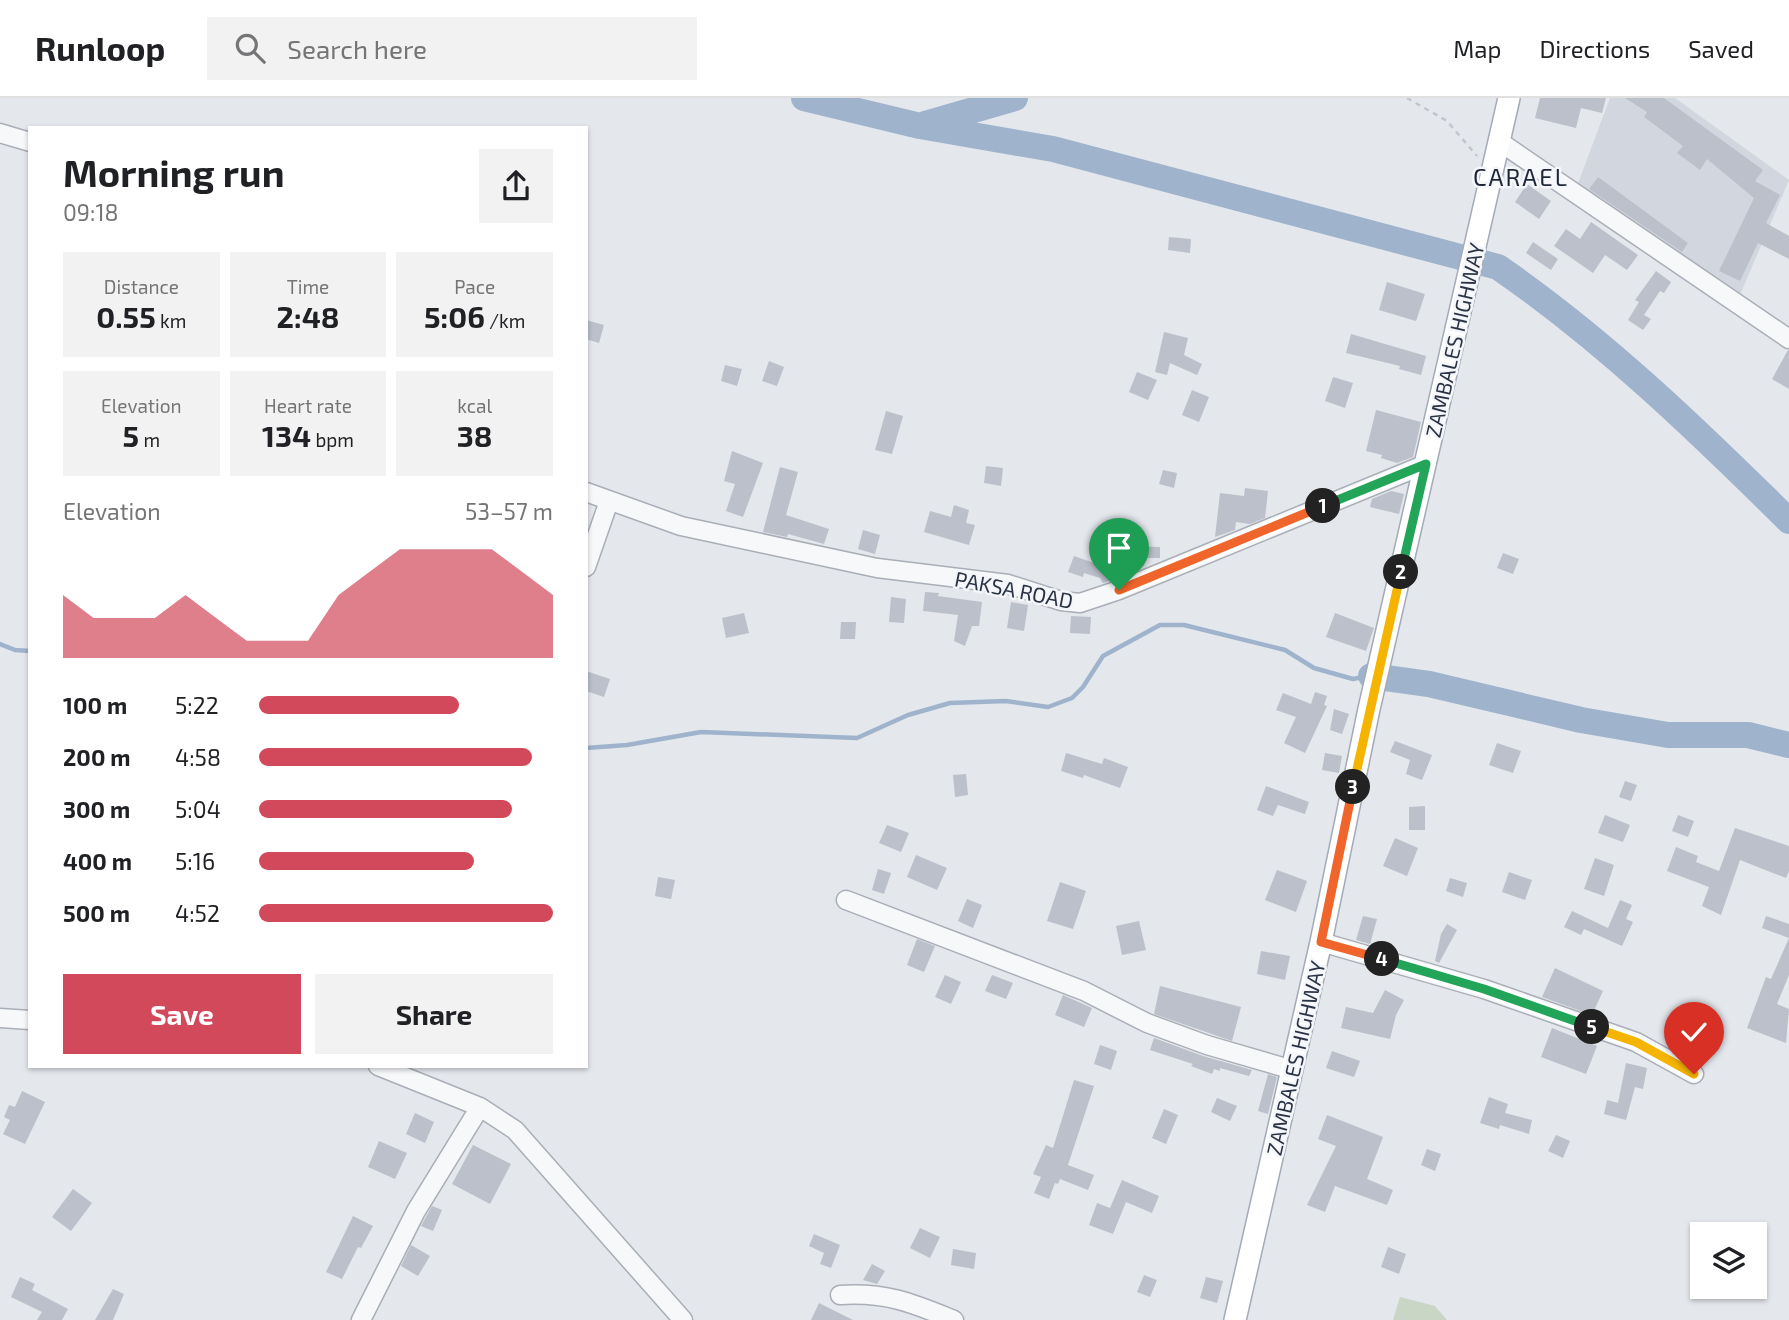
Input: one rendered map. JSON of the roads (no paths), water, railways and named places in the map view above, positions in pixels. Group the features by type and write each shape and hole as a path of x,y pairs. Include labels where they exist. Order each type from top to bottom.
{"main road":[{"name":"ZAMBALES HIGHWAY","path":"1235,1320 1321,942 1368,709 1509,98"}],"street":[{"path":"0,133 28,141"},
{"path":"1500,142 1789,339"},
{"name":"PAKSA ROAD","path":"588,493 681,526 877,568 1008,584 1061,601 1080,603 1119,590 1426,464"},
{"path":"588,561 609,501"},
{"path":"846,900 1084,990 1147,1023 1207,1045 1293,1070"},
{"path":"1321,942 1484,989 1636,1042 1694,1074"},
{"path":"0,1018 28,1020"},
{"path":"383,1068 480,1107 514,1130 683,1320"},
{"path":"361,1320 416,1211 480,1107"},
{"path":"840,1295 869,1293 901,1299 954,1320"}],"waterway":[{"path":"804,98 920,126 1053,149 1498,267 1613,356 1685,420 1789,521"},
{"path":"925,124 1015,98"},
{"path":"588,748 627,745 701,732 857,738 908,715 950,703 1006,701 1048,707 1072,698 1083,687 1103,656 1160,625 1184,625 1285,650 1314,668 1353,679 1368,676"},
{"path":"0,644 15,650 28,651"},
{"path":"1371,676 1429,684 1581,720 1668,735 1748,735 1789,745"}],"district":[{"name":"CARAEL","path":"1521,176"}]}
